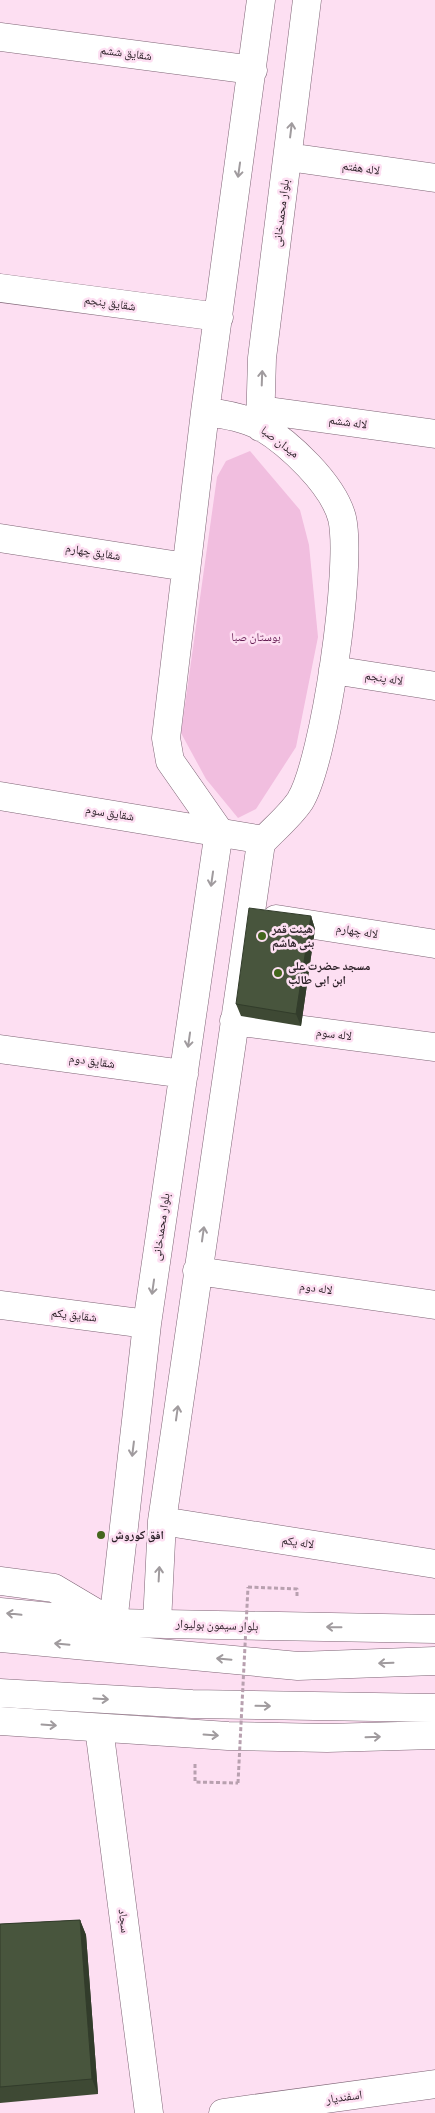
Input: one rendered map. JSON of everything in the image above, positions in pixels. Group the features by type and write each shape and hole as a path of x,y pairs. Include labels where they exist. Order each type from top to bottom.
{"street":[{"path":"157,1623 162,1520 261,843 258,839 219,831 170,761 166,738 205,412 253,70 261,0"},
{"name":"بلوار محمدخانی","path":"260,418 262,358 308,0"},
{"name":"شقایق ششم","path":"0,37 253,70"},
{"name":"لاله هفتم","path":"288,157 435,178"},
{"name":"شقایق پنجم","path":"0,288 219,317"},
{"name":"میدان صبا","path":"205,412 260,418 299,456 328,490 342,517 346,550 333,670 315,764 300,801 261,843"},
{"name":"لاله ششم","path":"260,418 435,434"},
{"name":"شقایق چهارم","path":"0,538 186,567"},
{"name":"لاله پنجم","path":"333,670 435,686"},
{"name":"شقایق سوم","path":"0,796 219,831"},
{"name":"بلوار محمدخانی","path":"112,1623 147,1324 219,831"},
{"name":"لاله چهارم","path":"250,914 435,944"},
{"name":"لاله سوم","path":"234,1021 435,1047"},
{"name":"شقایق دوم","path":"0,1049 184,1074"},
{"name":"لاله دوم","path":"197,1271 435,1305"},
{"name":"شقایق یکم","path":"0,1305 147,1324"},
{"name":"لاله یکم","path":"162,1520 435,1564"},
{"path":"0,1581 54,1588 112,1623"},
{"name":"بلوار سیمون بولیوار","path":"0,1612 112,1623 435,1629"},
{"path":"0,1638 298,1666 435,1661"},
{"path":"0,1693 192,1704 435,1708"},
{"path":"0,1721 228,1736 297,1738 435,1735"},
{"name":"سجاد","path":"100,1728 149,2113"},
{"name":"اسفندیار","path":"223,2113 435,2084"}],"path":[{"path":"195,1782 238,1784 248,1587 297,1589"}],"green space":[{"name":"بوستان صبا","path":"250,451 300,510 309,545 318,637 296,747 256,809 238,818 206,779 181,733 217,477 226,461"}],"building":[{"name":"مسجد حضرت علی ابن ابی طالب","path":"249,908 311,916 296,1014 236,1004"},
{"path":"80,1920 92,2079 0,2087 0,1924"}],"place":[{"name":"هیئت قمر بنی هاشم","path":"262,936"},
{"name":"مسجد حضرت علی ابن ابی طالب","path":"278,973"},
{"name":"افق کوروش","path":"101,1535"}]}
